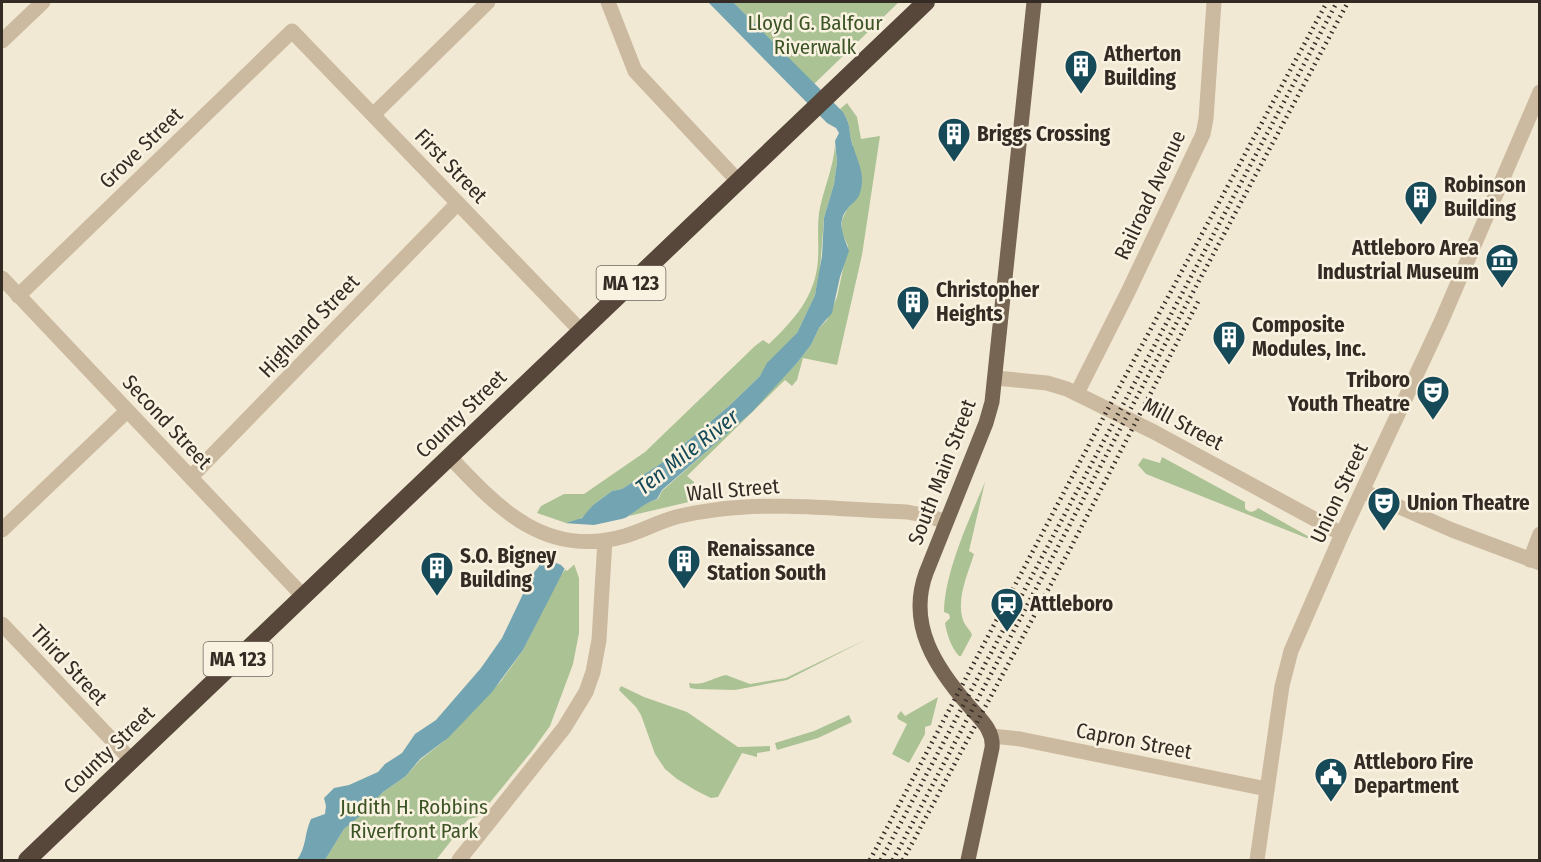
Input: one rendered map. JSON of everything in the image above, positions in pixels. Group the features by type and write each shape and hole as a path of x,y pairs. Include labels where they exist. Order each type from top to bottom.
{"highway":[{"name":"County Street","path":"27,861 926,2"}],"main road":[{"name":"South Main Street","path":"992,736 940,670 927,645 920,610 922,585 945,521 988,417 996,378 1034,2"},
{"path":"968,861 992,748 992,736"}],"street":[{"path":"2,41 43,2"},
{"path":"373,115 488,2"},
{"path":"608,2 635,71 738,181"},
{"name":"Railroad Avenue","path":"1077,393 1203,134 1214,2"},
{"name":"First Street","path":"292,31 581,331"},
{"name":"Grove Street","path":"18,296 292,31"},
{"name":"Union Street","path":"1257,861 1286,668 1342,534 1441,322 1539,92"},
{"name":"Highland Street","path":"191,477 458,203"},
{"name":"Second Street","path":"2,278 303,596"},
{"name":"Mill Street","path":"996,378 1047,383 1077,393 1342,534"},
{"path":"2,530 127,411"},
{"name":"Wall Street","path":"449,456 503,510 522,523 552,536 580,540 604,540 627,535 693,513 753,507 794,506 907,512 945,521"},
{"path":"1363,491 1452,530 1535,561 1539,534"},
{"path":"459,861 564,728 585,692 593,672 599,640 604,540"},
{"name":"Third Street","path":"2,624 131,760"},
{"name":"Capron Street","path":"992,736 1020,739 1267,789"}],"green space":[{"name":"Lloyd G. Balfour Riverwalk","path":"733,2 899,2 814,84"},
{"path":"847,103 857,117 861,139 880,136 862,255 837,365 803,358 797,380 792,386 785,380 687,476 694,482 693,501 629,516 644,504 658,499 662,491 742,420 797,363 811,345 819,328 827,320 837,297 848,246 842,233 842,220 853,203 853,145 848,123 840,109"},
{"path":"835,146 837,162 834,184 824,218 820,270 815,295 797,333 760,376 729,406 663,462 622,489 612,491 578,520 566,523 537,513 541,506 564,494 584,494 645,452 755,346 763,340 769,344 787,326 802,306 813,285 818,259 819,213"},
{"path":"1162,457 1245,502 1245,508 1249,512 1258,508 1314,541 1146,474 1138,465 1143,458 1160,463"},
{"path":"985,482 969,551 974,554 961,603 963,620 972,635 959,656 948,636 945,623 950,618 949,614 944,612 945,596 953,563"},
{"name":"Judith H. Robbins Riverfront Park","path":"573,561 579,578 579,633 573,664 550,726 478,817 469,819 465,823 436,860 325,860 344,829 383,792 406,776 420,760 443,742 501,681 523,650 559,577"},
{"path":"867,639 787,680 735,690 690,688 689,683 704,683 726,675 750,684 786,678"},
{"path":"621,686 644,697 687,712 738,747 770,746 770,751 757,753 757,757 742,753 718,797 711,798 677,779 665,769 655,754 641,715 619,690"},
{"path":"938,697 931,725 925,727 925,734 909,763 892,754 907,724 898,719 897,716 901,711 905,716"},
{"path":"849,715 852,722 818,738 777,750 775,743 814,731"}],"water":[{"name":"Ten Mile River","path":"708,2 733,2 843,112 848,121 860,167 862,186 858,197 842,218 843,234 849,251 840,277 832,313 819,328 811,345 797,363 752,412 662,490 657,499 618,521 565,568 523,650 492,692 448,738 420,759 406,776 383,792 344,829 325,860 297,860 311,819 325,814 324,798 334,788 349,785 378,772 385,764 402,753 415,734 436,720 481,668 502,638 532,575 539,566 539,561 566,523 582,518 593,505 612,491 622,489 663,462 729,406 760,376 767,363 797,333 815,295 822,256 824,218 834,184 837,162 835,141 839,133"}],"pier":[{"path":"626,518 567,571 561,565 539,556 563,523 594,525"}],"railway":[{"path":"870,860 1120,386 1327,2"},
{"path":"881,860 1337,2"},
{"path":"893,860 1348,2"},
{"path":"903,860 1071,547 1200,298"}],"place":[{"name":"Atherton Building","path":"1081,95"},
{"name":"Briggs Crossing","path":"954,163"},
{"name":"Robinson Building","path":"1421,226"},
{"name":"Attleboro Area Industrial Museum","path":"1502,289"},
{"name":"Christopher Heights","path":"913,331"},
{"name":"Composite Modules, Inc.","path":"1229,366"},
{"name":"Triboro Youth Theatre","path":"1433,421"},
{"name":"Union Theatre","path":"1384,532"},
{"name":"Renaissance Station South","path":"684,590"},
{"name":"S.O. Bigney Building","path":"437,597"},
{"name":"Attleboro","path":"1007,633"},
{"name":"Attleboro Fire Department","path":"1331,803"}]}
